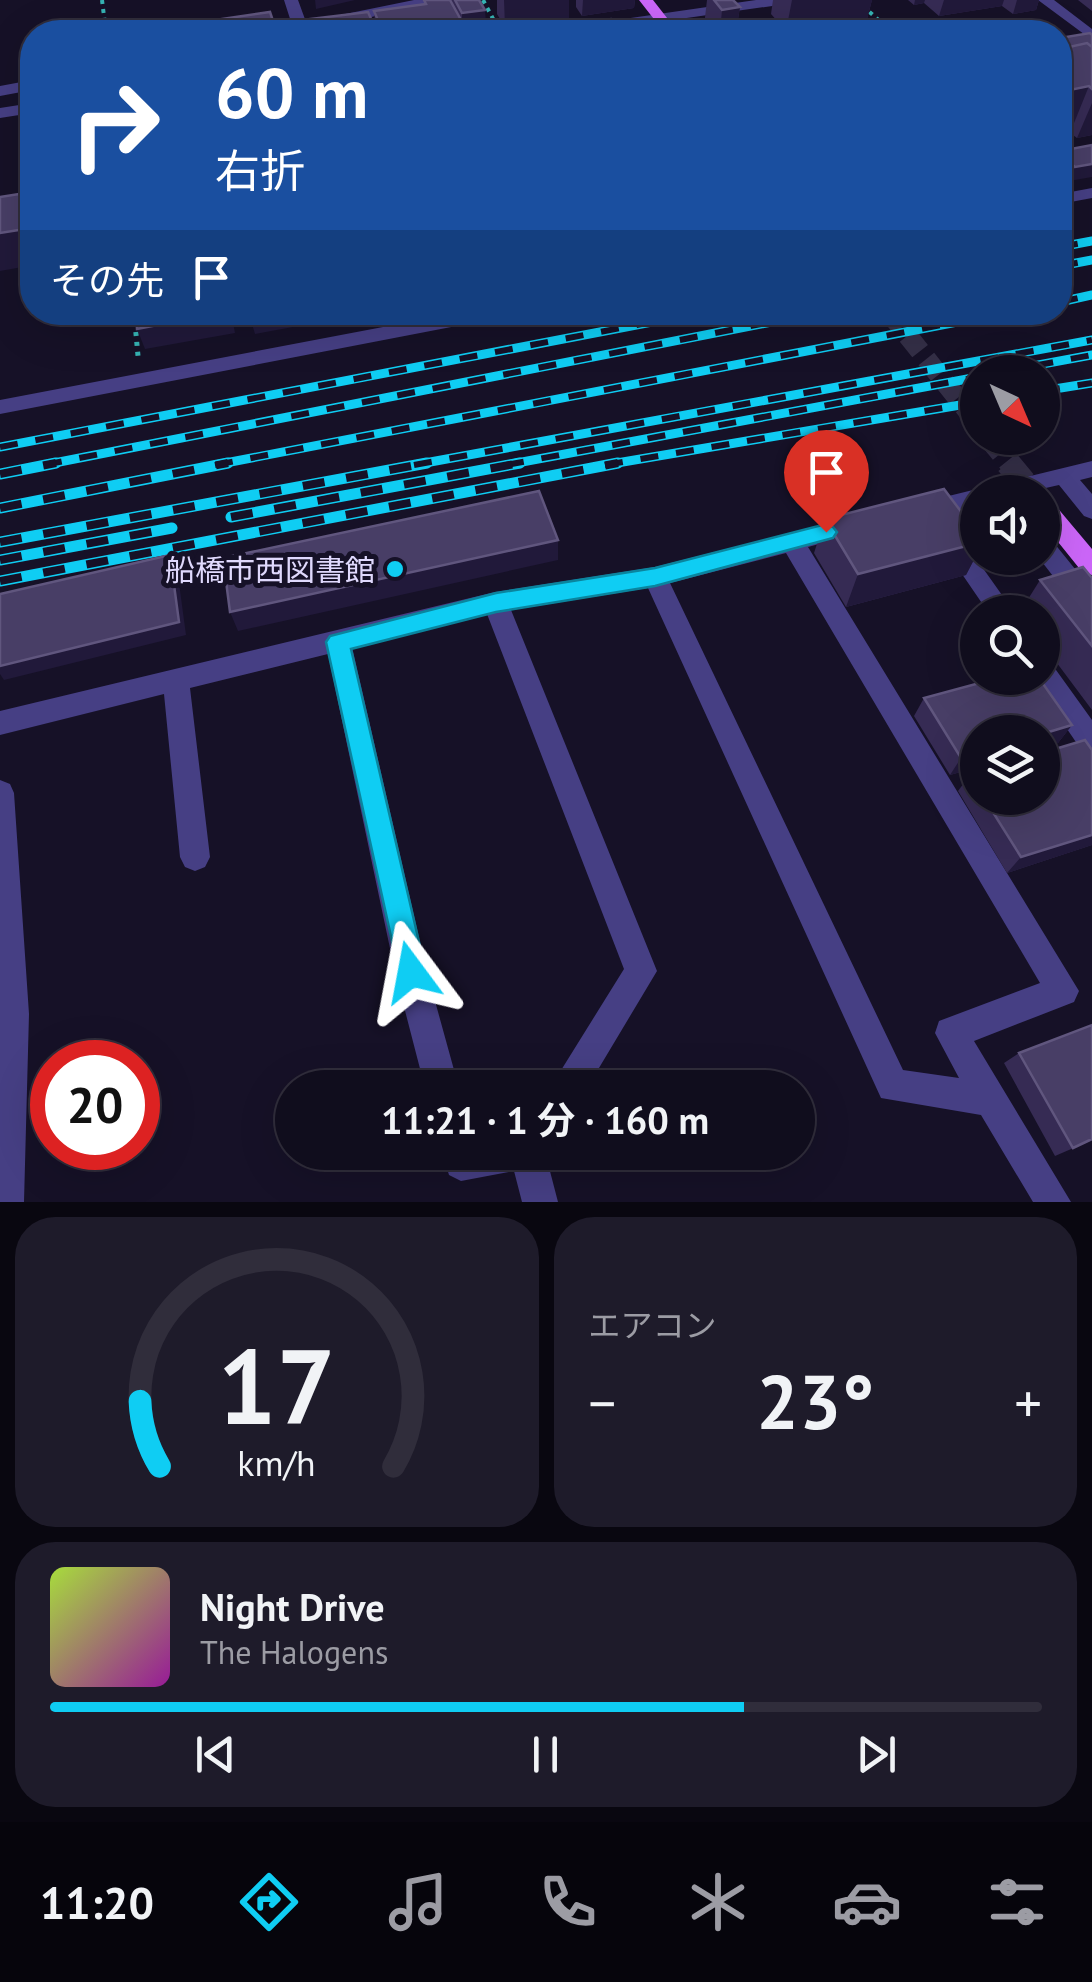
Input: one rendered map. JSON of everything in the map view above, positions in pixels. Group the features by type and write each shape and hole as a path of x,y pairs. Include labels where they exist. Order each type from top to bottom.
{"main road":[{"path":"646,0 660,18"},
{"path":"1060,527 1092,566"}],"street":[{"path":"346,20 435,0"},
{"path":"646,20 786,0"},
{"path":"1045,0 1071,20"},
{"path":"660,18 669,20"},
{"path":"1072,21 1092,36"},
{"path":"0,406 140,380 384,325"},
{"path":"1060,476 1092,469"},
{"path":"1063,475 1092,510"},
{"path":"0,723 496,602 655,577 791,540 960,502"},
{"path":"930,510 990,595"},
{"path":"791,540 1063,991 952,1033 1053,1202"},
{"path":"1060,567 1092,608"},
{"path":"655,577 893,1086 990,1099"},
{"path":"496,602 641,970 578,1070"},
{"path":"338,642 411,972 437,1070"},
{"path":"176,678 194,857"},
{"path":"1059,695 1092,742"},
{"path":"0,794 14,1014 6,1202"},
{"path":"530,1170 540,1202"}],"path":[{"path":"856,0 878,20"},
{"path":"135,325 140,380"}],"building":[{"path":"424,0 450,0 461,20 378,20 374,11 426,4"},
{"path":"455,0 479,0 485,10 462,13"},
{"path":"714,0 733,0 740,7 722,10"},
{"path":"270,12 273,20 215,20"},
{"path":"368,12 372,20 310,20"},
{"path":"1090,33 1092,47 1087,43 1072,46 1072,36"},
{"path":"1087,43 1092,47 1092,89 1089,86 1072,90 1072,46"},
{"path":"1092,145 1092,164 1075,167 1072,149"},
{"path":"20,194 20,230 0,233 0,197"},
{"path":"944,489 960,510 960,548 858,574 825,519"},
{"name":"船橋市西図書館","path":"539,491 558,540 230,612 223,558"},
{"path":"170,555 179,622 0,666 0,594"},
{"path":"1083,567 1092,578 1092,646 1060,605 1060,595 1052,595 1040,580"},
{"path":"960,688 960,695 1051,695 1072,725 1060,729 1060,715 960,715 960,756 924,698"},
{"path":"1085,740 1092,750 1092,835 1021,857 995,815 1060,815 1060,748"},
{"path":"1092,1025 1092,1139 1073,1148 1019,1053"}],"tunnel":[{"path":"899,325 960,401"},
{"path":"1002,455 1010,465"},
{"path":"1008,463 1018,475"}],"railway":[{"path":"1072,245 1092,241"},
{"path":"1072,264 1092,260"},
{"path":"1072,299 1092,295"},
{"path":"0,447 636,325"},
{"path":"44,465 756,325"},
{"path":"215,465 942,325"},
{"path":"414,465 1092,340"},
{"path":"1060,361 1092,355"},
{"path":"506,465 960,380"},
{"path":"1060,388 1092,383"},
{"path":"605,465 960,405"},
{"path":"0,474 56,463"},
{"path":"0,508 228,463"},
{"path":"0,542 427,463"},
{"path":"231,517 520,463"},
{"path":"0,581 618,463"},
{"path":"0,560 172,528"}],"place":[{"name":"船橋市西図書館","path":"395,569"}],"route":[{"path":"411,972 338,642 496,602 655,577 826,532"}]}
